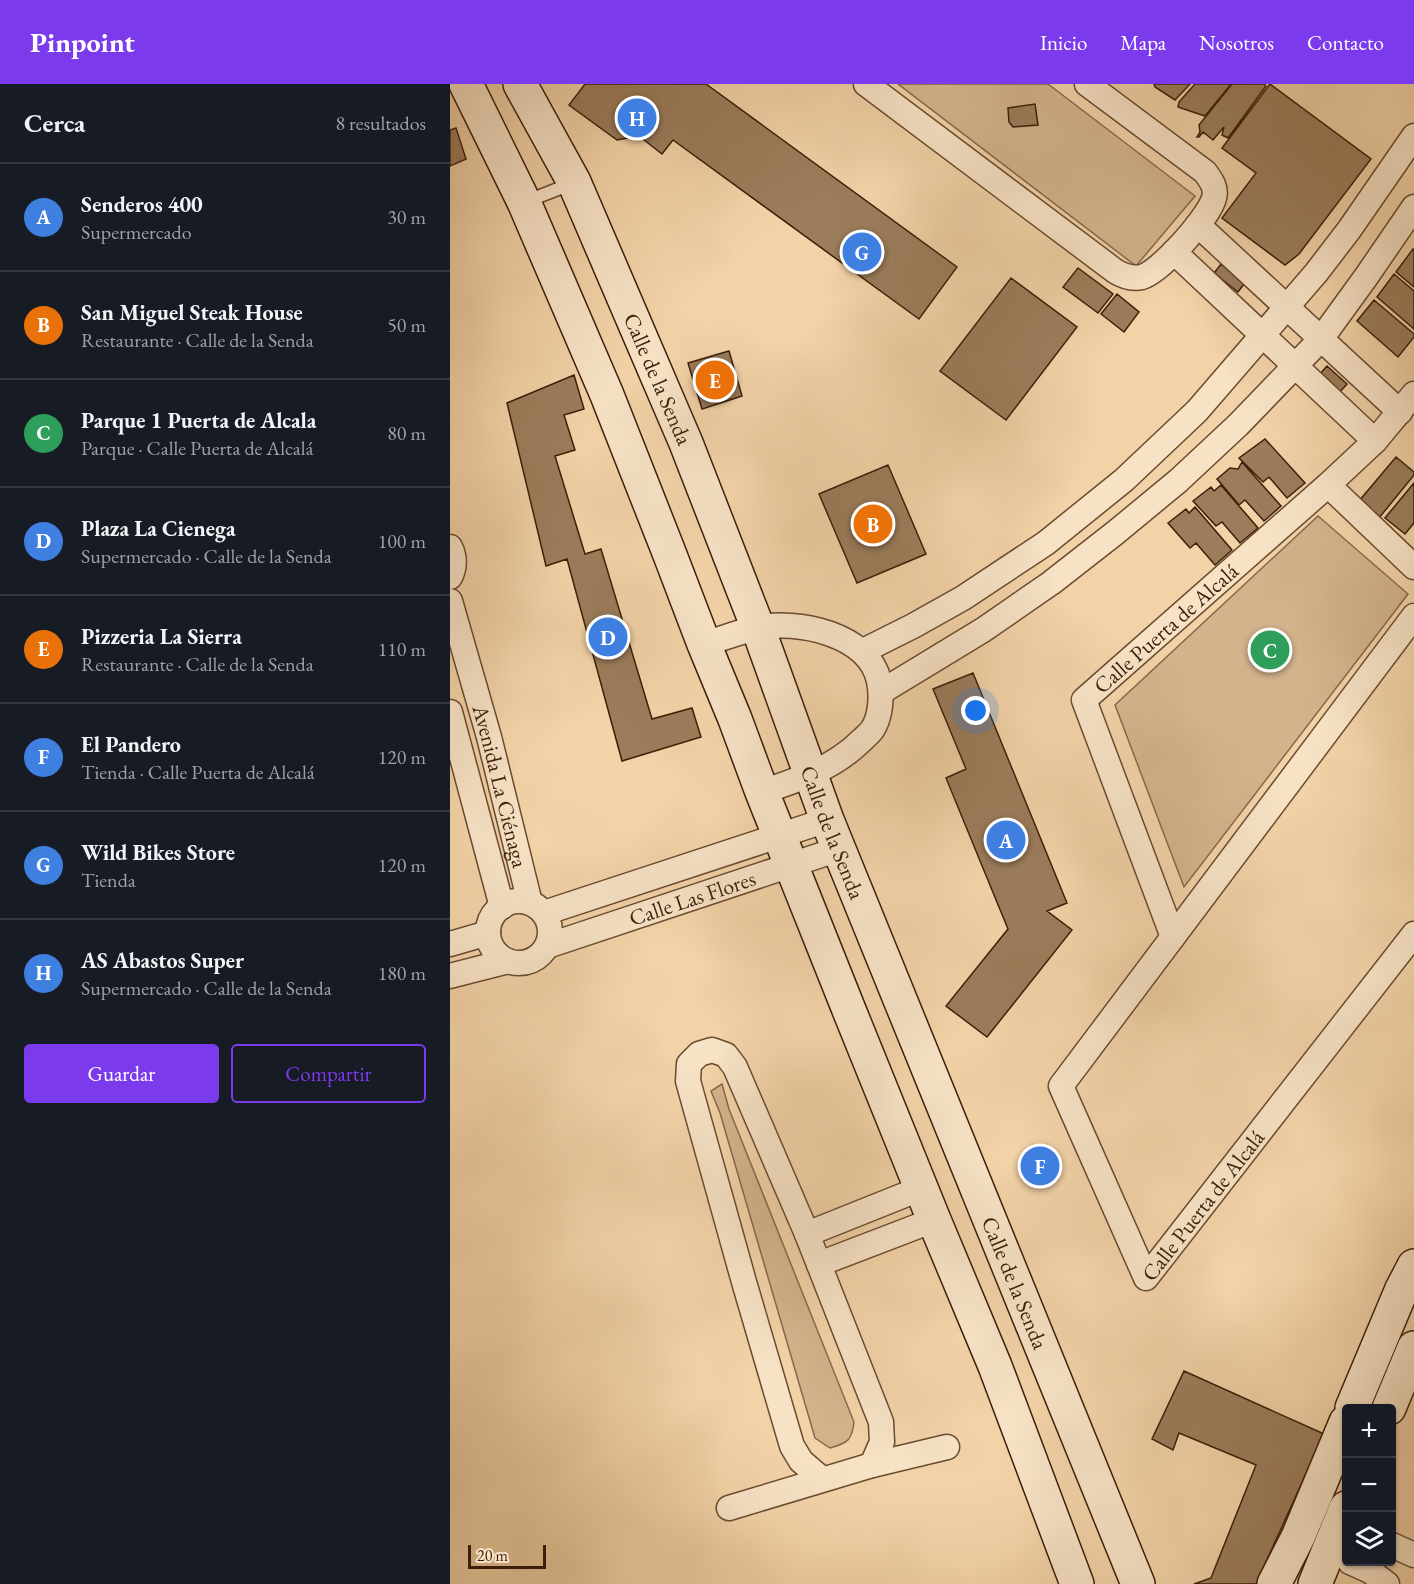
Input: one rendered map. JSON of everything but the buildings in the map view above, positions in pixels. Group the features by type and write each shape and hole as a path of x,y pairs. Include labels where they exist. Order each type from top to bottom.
{"main road":[{"path":"466,84 524,202 607,395 785,850 995,1366 1077,1584"},
{"name":"Calle de la Senda","path":"520,84 574,182 686,443 758,628 833,835 1138,1584"},
{"path":"1354,1404 1414,1266"},
{"path":"1391,1404 1414,1348"},
{"path":"1274,1584 1298,1537 1342,1434"},
{"path":"1315,1584 1342,1558"}],"street":[{"path":"866,84 1115,271 1125,277 1138,278 1157,269 1198,225 1214,200 1215,190 1205,172 1087,84"},
{"path":"863,651 963,598 1046,543 1124,480 1197,411 1287,308 1349,230 1414,136"},
{"path":"881,692 983,630 1051,583 1178,481 1238,425 1320,339 1414,207"},
{"name":"Calle Puerta de Alcalá","path":"1173,937 1084,700 1328,485 1375,441 1407,403 1320,339 1198,225"},
{"path":"1174,252 1375,441"},
{"path":"1328,485 1414,567"},
{"path":"450,547 454,563 450,577"},
{"path":"963,598 983,630"},
{"name":"Avenida La Ciénaga","path":"450,601 537,908"},
{"name":"Calle Puerta de Alcalá","path":"1414,616 1061,1086 1146,1278 1414,934"},
{"path":"704,645 758,628 791,626 812,629 837,636 863,651 877,671 881,692 878,716 872,730 850,752 810,776 762,792"},
{"name":"Avenida La Ciénaga","path":"450,712 454,746 502,907"},
{"path":"454,746 489,738"},
{"name":"Calle Las Flores","path":"537,908 785,850 833,835"},
{"name":"Calle Las Flores","path":"547,946 785,850 833,835"},
{"path":"520,901 537,908 549,923 550,935 542,954 526,963 508,961 500,957 490,942 488,933 495,914 502,907 520,901"},
{"path":"450,944 488,933"},
{"path":"450,976 508,961"},
{"path":"822,1479 801,1461 792,1446 688,1081 689,1064 699,1054 712,1050 726,1055 735,1067 807,1234 881,1422 882,1443 872,1465"},
{"path":"807,1234 922,1188"},
{"path":"819,1264 934,1220"},
{"path":"729,1508 872,1465 947,1447"},
{"path":"1311,1507 1342,1517"},
{"path":"1298,1537 1342,1558"},
{"path":"1396,1547 1414,1555"},
{"path":"1359,1566 1387,1584"}],"lane":[{"path":"524,202 574,182"}],"shaded area":[{"path":"898,84 1048,84 1195,196 1136,266"},
{"path":"1318,516 1408,594 1184,887 1115,705"},
{"path":"722,1084 729,1109 854,1422 848,1440 830,1448 815,1438 720,1113 711,1091"}],"place":[{"name":"AS Abastos Super","path":"637,118"},
{"name":"Wild Bikes Store","path":"862,252"},
{"name":"Pizzeria La Sierra","path":"715,380"},
{"name":"San Miguel Steak House","path":"873,524"},
{"name":"Plaza La Cienega","path":"608,637"},
{"name":"Parque 1 Puerta de Alcala","path":"1270,650"},
{"name":"Senderos 400","path":"1006,840"},
{"name":"El Pandero","path":"1040,1166"}]}
